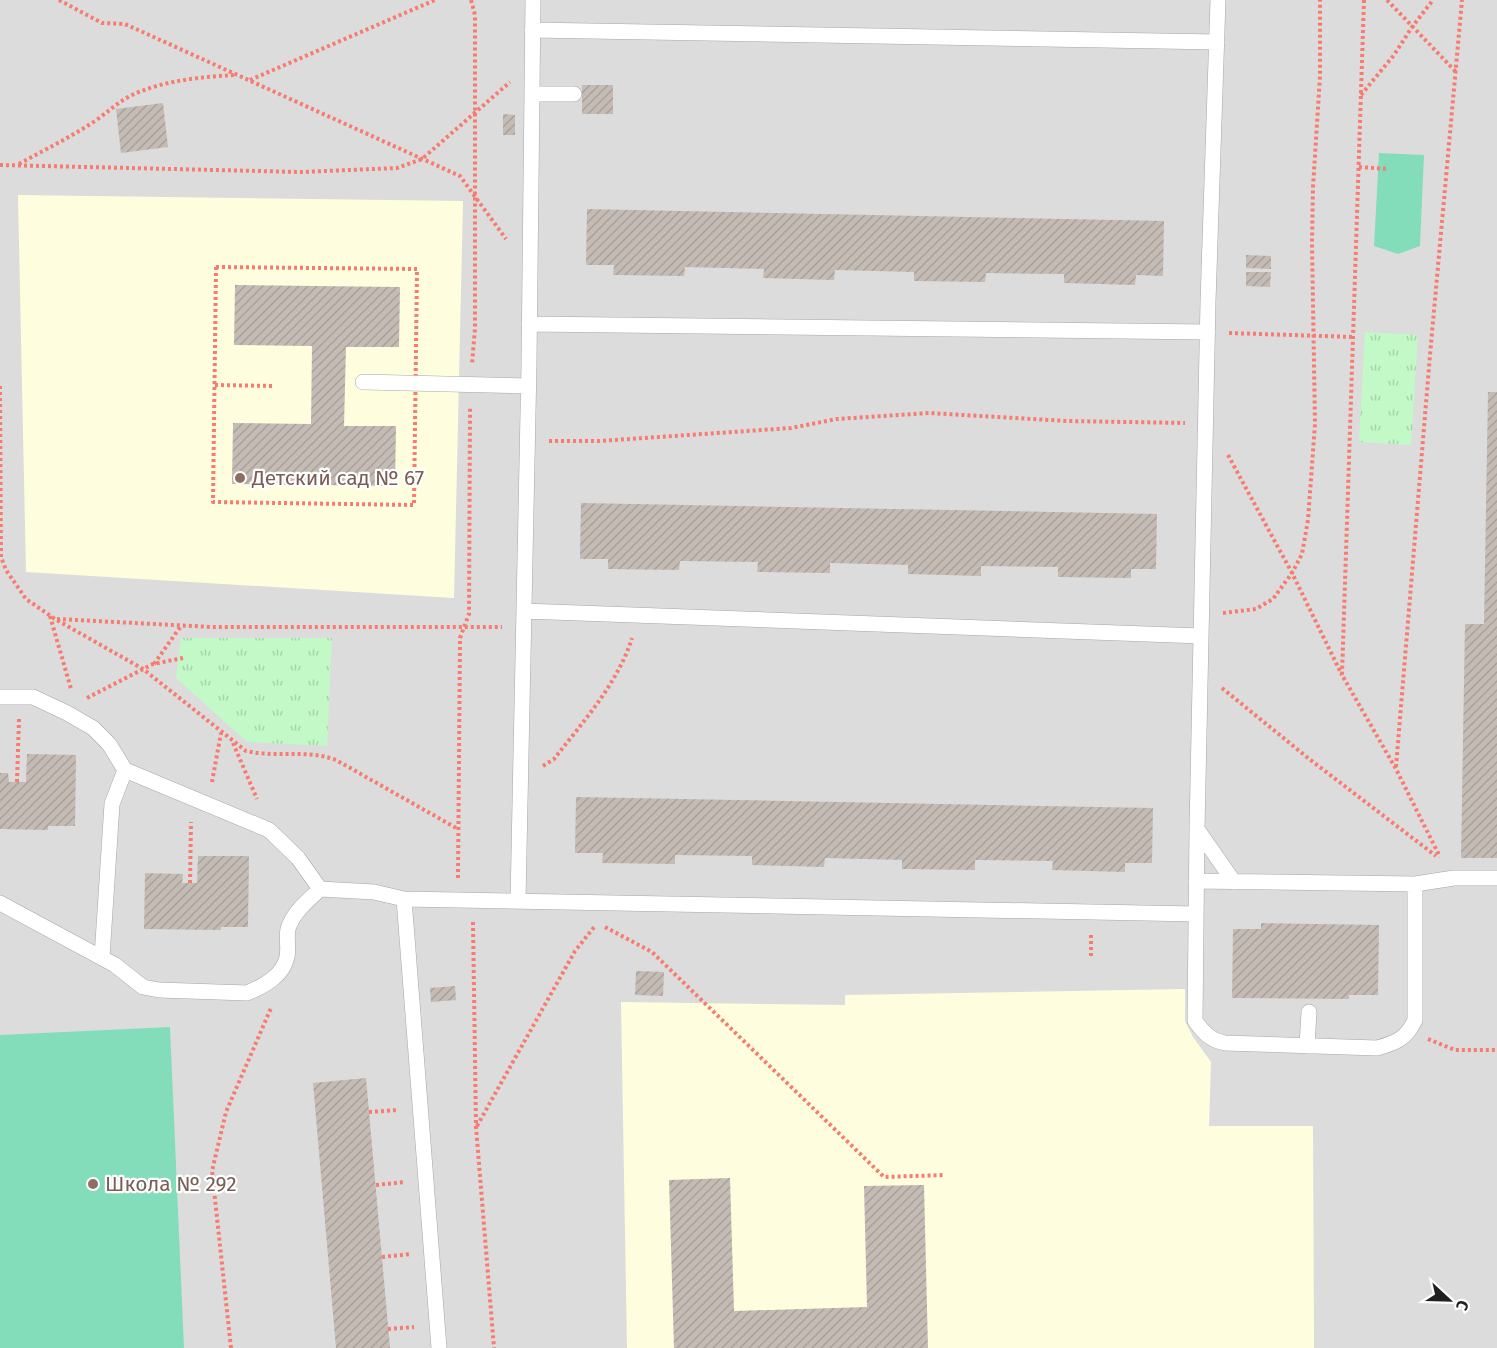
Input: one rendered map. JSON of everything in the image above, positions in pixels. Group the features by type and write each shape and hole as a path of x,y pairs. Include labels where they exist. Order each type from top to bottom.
{"lane":[{"path":"518,901 533,0"},
{"path":"1218,0 1201,615 1195,1022 1204,1034 1215,1041 1225,1043 1377,1048 1395,1044 1409,1032 1415,1020 1415,884"},
{"path":"532,30 1217,42"},
{"path":"532,94 574,94"},
{"path":"529,324 1208,332"},
{"path":"363,382 528,386"},
{"path":"524,611 1201,636"},
{"path":"0,697 33,697 72,710 109,744 124,770 269,830 298,858 320,889"},
{"path":"102,957 112,804 124,770"},
{"path":"1197,829 1234,882"},
{"path":"1196,881 1415,884 1454,878 1497,878"},
{"path":"0,903 102,957 143,987 159,990 247,993 281,973 288,957 288,929 300,907 320,889 374,892 404,899 1196,914"},
{"path":"404,899 439,1348"},
{"path":"1308,1046 1309,1012"}],"path":[{"path":"59,0 102,23 125,24 460,176 530,273"},
{"path":"249,81 435,0"},
{"path":"458,900 460,638 469,614 471,384 475,328 475,15 471,0"},
{"path":"1201,615 1256,609 1273,599 1292,573 1302,554 1313,470 1315,424 1313,198 1320,76 1320,0"},
{"path":"1342,675 1364,0"},
{"path":"1387,0 1456,73"},
{"path":"1361,95 1394,55 1433,0"},
{"path":"1396,769 1462,0"},
{"path":"0,165 301,172 397,168 422,159 532,65"},
{"path":"17,165 68,137 97,119 112,106 134,94 196,78 236,75"},
{"path":"1359,167 1389,169"},
{"path":"216,267 417,269 414,505 213,502 215,385 216,267"},
{"path":"1208,332 1354,337"},
{"path":"215,385 275,386"},
{"path":"0,386 1,557 6,570 26,599 55,619 142,669 246,751 323,755 336,760 458,830"},
{"path":"548,441 599,441 791,428 848,418 929,413 1067,422 1176,423"},
{"path":"1200,670 1308,758 1441,860 1396,769 1342,675 1292,573 1217,435 1206,422"},
{"path":"49,615 72,710 87,698 142,669 153,664 183,658"},
{"path":"55,619 181,625 343,628 524,627"},
{"path":"153,664 181,625"},
{"path":"539,770 554,759 608,688 620,667 634,630"},
{"path":"17,782 19,697"},
{"path":"208,804 221,732"},
{"path":"233,742 269,830"},
{"path":"190,883 191,798"},
{"path":"474,900 476,1127 494,1348"},
{"path":"476,1127 575,951 597,923 652,952 884,1177 945,1175"},
{"path":"231,1348 212,1171 226,1112 271,1008 281,973"},
{"path":"1409,1032 1455,1050 1497,1050"},
{"path":"369,1112 420,1108"}],"shaded area":[{"path":"0,0 1497,0 1497,1348 0,1348"},
{"name":"Детский сад № 67","path":"18,195 463,201 454,598 26,572"},
{"path":"1185,989 1185,1021 1193,1037 1211,1062 1209,1126 1313,1126 1314,1348 627,1348 621,1002 845,1005 845,995"}],"green space":[{"path":"1379,153 1424,155 1420,246 1398,254 1374,246"},
{"path":"1365,332 1418,335 1411,445 1359,442"},
{"path":"181,638 332,638 327,746 247,742 176,678"},
{"name":"Школа № 292","path":"170,1027 184,1348 0,1348 0,1035"}],"building":[{"path":"582,85 613,85 613,114 582,114"},
{"path":"163,103 168,147 121,153 116,109"},
{"path":"503,114 515,115 515,135 503,135"},
{"path":"587,209 1164,221 1163,276 1136,275 1135,285 1064,283 1064,274 986,273 985,282 914,281 914,272 835,270 834,280 763,278 764,269 685,267 684,276 613,275 614,265 586,265"},
{"path":"1246,255 1271,256 1271,269 1246,268"},
{"path":"1246,272 1271,272 1270,287 1246,286"},
{"path":"235,285 400,287 399,347 346,347 344,426 396,426 395,486 232,484 233,423 311,424 312,346 234,345"},
{"path":"1488,392 1497,392 1497,858 1461,858 1465,624 1484,624"},
{"path":"581,503 1157,514 1156,569 1131,569 1131,578 1058,577 1058,567 981,566 981,576 908,574 908,565 830,563 830,573 757,572 758,562 680,561 679,570 608,569 608,559 580,559"},
{"path":"27,754 76,755 75,826 48,826 48,830 0,829 0,773 8,773 9,782 26,782"},
{"path":"576,797 1153,808 1152,863 1125,863 1125,872 1052,870 1053,861 975,860 975,870 902,869 902,860 825,858 824,867 752,865 752,856 675,855 675,864 602,863 603,853 575,853"},
{"path":"198,856 249,856 248,927 221,927 221,930 144,929 145,873 183,874 182,883 197,883"},
{"path":"1261,923 1379,925 1378,995 1349,995 1349,999 1232,998 1233,929 1261,929"},
{"path":"636,971 664,972 663,996 635,995"},
{"path":"455,986 456,1000 431,1002 430,988"},
{"path":"366,1078 390,1348 336,1348 313,1083"},
{"path":"730,1178 734,1311 867,1307 864,1186 924,1185 928,1348 674,1348 669,1180"}],"place":[{"name":"Детский сад № 67","path":"240,478"},
{"name":"Школа № 292","path":"93,1184"}]}
